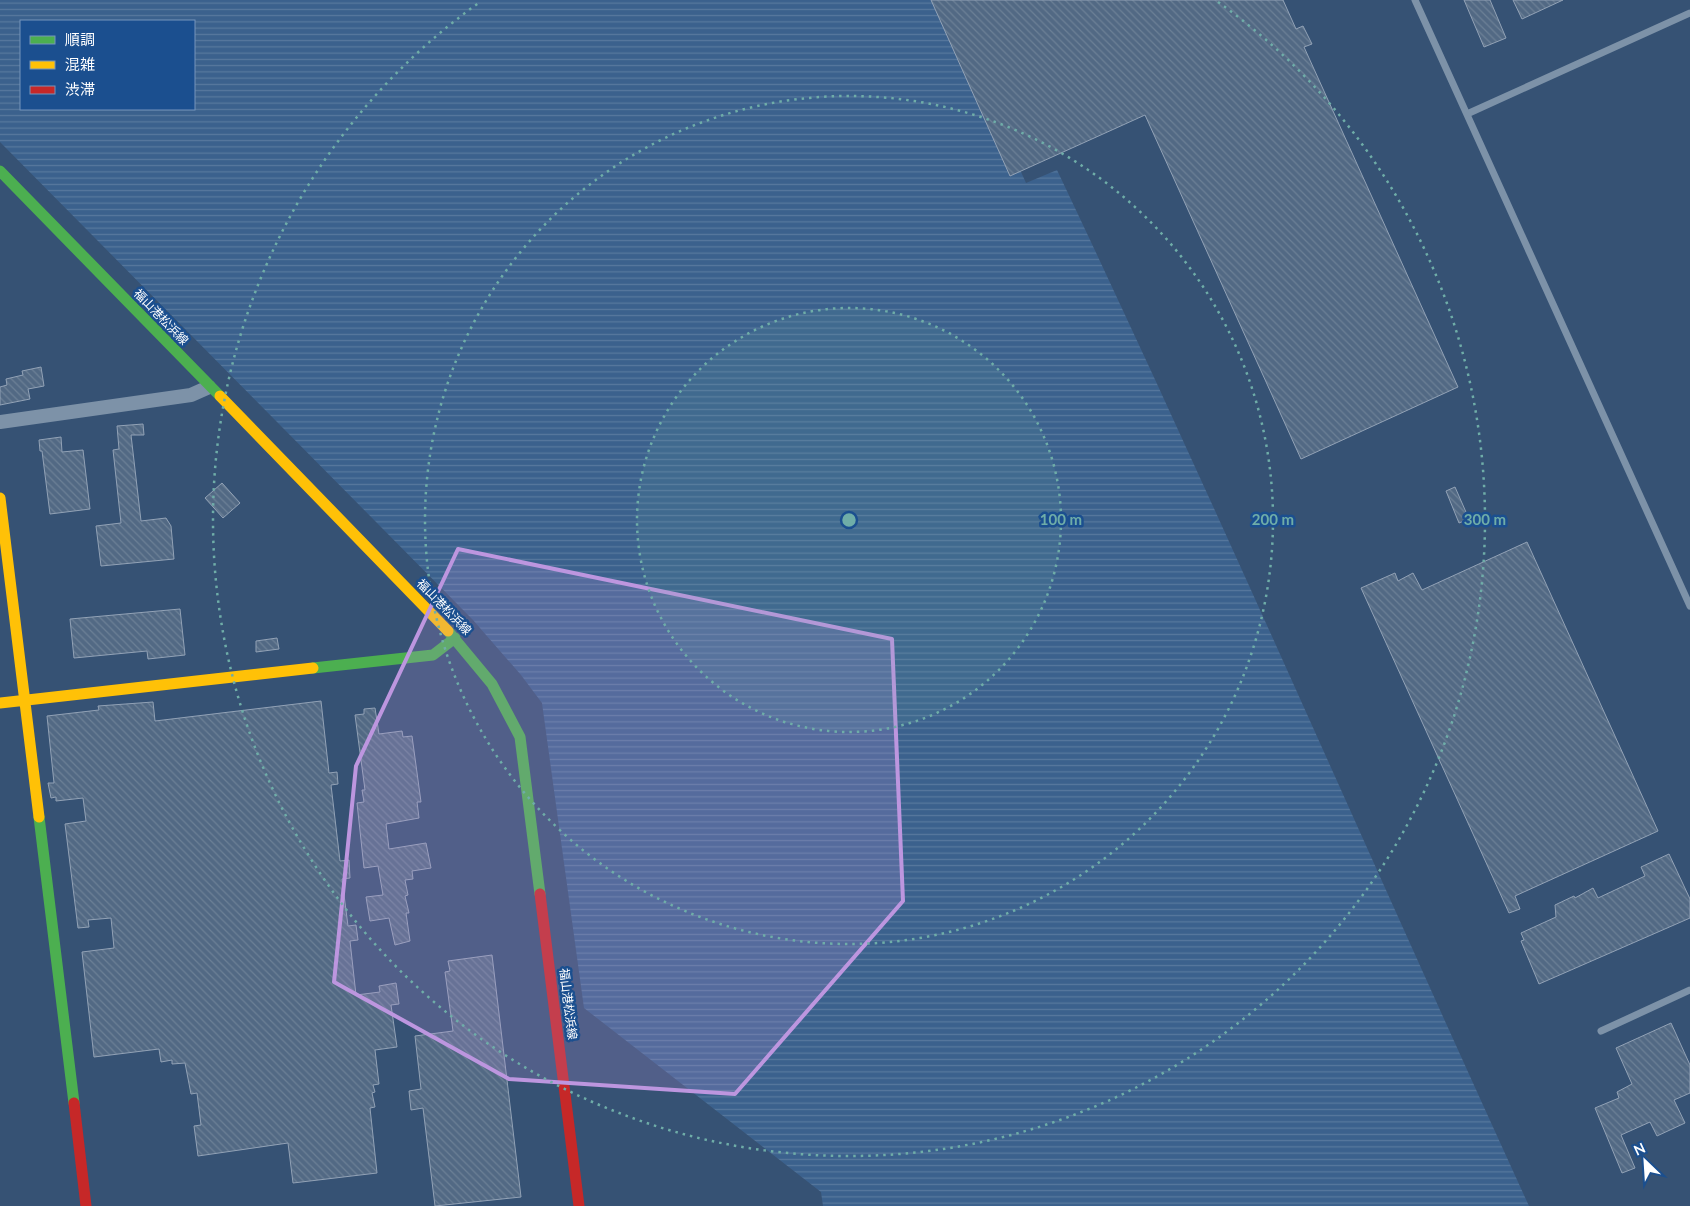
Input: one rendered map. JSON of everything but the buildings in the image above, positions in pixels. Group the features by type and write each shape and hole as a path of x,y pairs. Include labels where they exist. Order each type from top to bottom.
{"main road":[{"name":"福山港松浜線","path":"0,171 455,638 487,674 509,709 520,737 579,1206"},
{"path":"0,498 86,1206"},
{"path":"0,703 433,655 455,638"}],"street":[{"path":"0,422 191,395 209,387"}],"lane":[{"path":"1415,0 1690,606"},
{"path":"1467,114 1690,13"},
{"path":"1601,1031 1690,990"}],"highlighted area":[{"path":"458,549 892,639 903,901 735,1094 509,1079 334,982 356,766"}],"water":[{"path":"0,0 954,0 946,5 1026,183 1057,170 1236,558 1529,1206 823,1206 821,1192 584,1008 542,703 521,675 473,620 0,142"}],"traffic: fast":[{"path":"0,171 220,396"},
{"path":"448,631 492,684 520,737 540,894"},
{"path":"313,668 433,655 455,638"},
{"path":"39,817 74,1103"}],"traffic: slow":[{"path":"220,396 448,631"},
{"path":"0,498 39,817"},
{"path":"0,703 313,668"}],"traffic: jam":[{"path":"540,894 579,1206"},
{"path":"74,1103 86,1206"}]}
